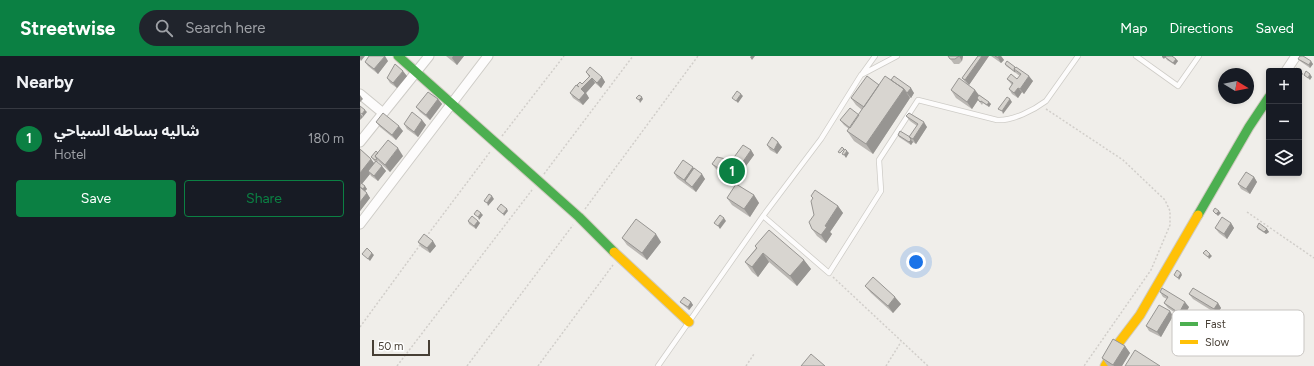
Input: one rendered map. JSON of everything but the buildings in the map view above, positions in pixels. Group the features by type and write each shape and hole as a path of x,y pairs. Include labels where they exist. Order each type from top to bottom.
{"street":[{"path":"398,56 579,217 619,257 689,322"},
{"path":"360,142 429,56"},
{"path":"360,224 488,56"},
{"path":"1288,68 1296,56"},
{"path":"360,94 384,113"},
{"path":"1106,366 1118,344 1140,315 1249,127 1266,102"}],"lane":[{"path":"658,366 763,216 820,139 875,56"},
{"path":"861,75 897,56"},
{"path":"763,216 829,273 881,191 880,160 918,100 1002,120 1014,118 1040,105 1051,95 1078,56"},
{"path":"1136,56 1178,86 1198,56"}],"path":[{"path":"397,366 633,56"},
{"path":"1040,105 1123,160 1165,200 1170,211 1170,225 1151,270 1084,366"},
{"path":"1247,212 1314,258"},
{"path":"360,327 419,247"},
{"path":"538,366 619,257"},
{"path":"829,273 928,366"},
{"path":"886,366 901,342"},
{"path":"746,366 754,354"}],"traffic: fast":[{"path":"398,56 579,217 614,252"},
{"path":"1198,215 1249,127 1266,102"}],"traffic: slow":[{"path":"1105,366 1118,344 1140,315 1198,215"},
{"path":"614,252 689,322"}],"place":[{"name":"شاليه بساطه السياحي","path":"732,171"}]}
